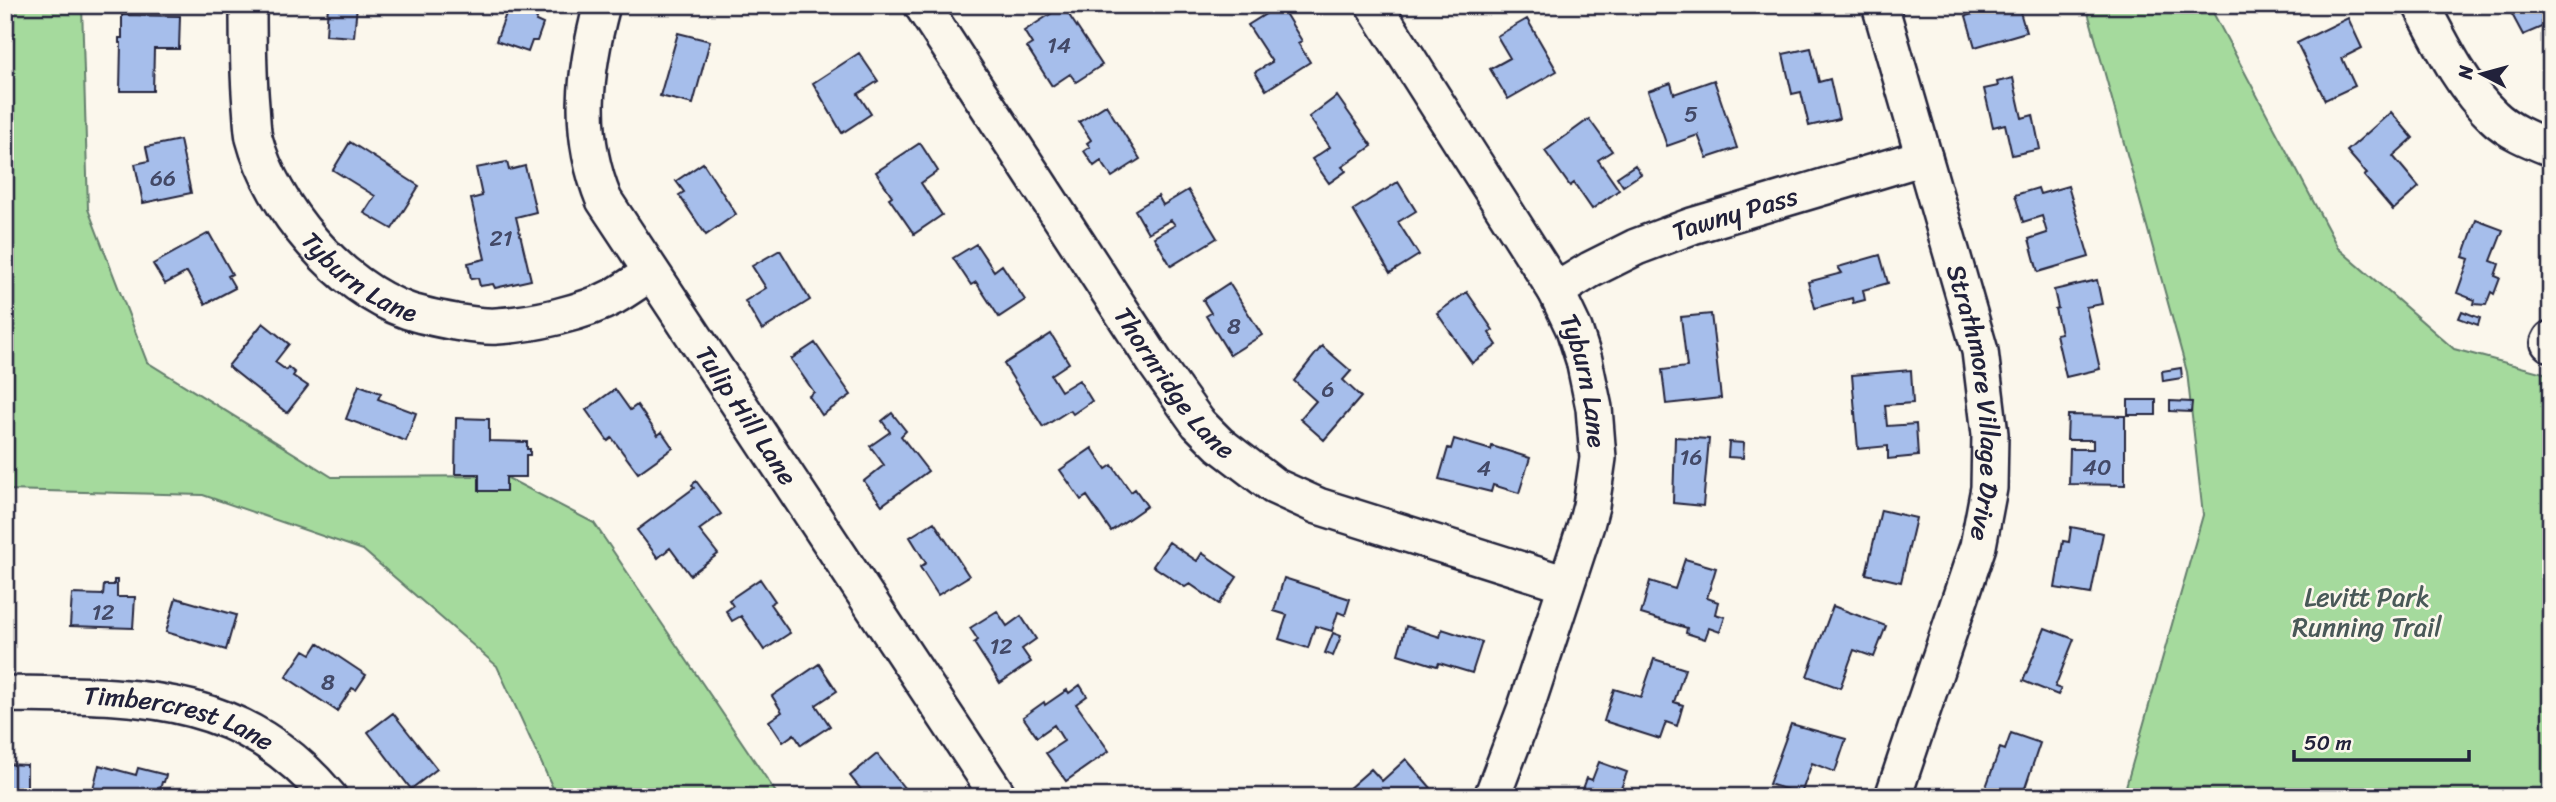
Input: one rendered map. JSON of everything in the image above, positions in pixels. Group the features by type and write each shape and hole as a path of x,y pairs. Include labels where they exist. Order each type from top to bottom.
{"street":[{"name":"Tyburn Lane","path":"248,5 246,56 253,136 264,169 283,205 312,242 340,270 375,294 407,311 494,327 526,323 589,307 614,296 651,273"},
{"name":"Tulip Hill Lane","path":"602,5 586,73 586,121 594,174 604,200 999,797"},
{"name":"Thornridge Lane","path":"922,5 1156,365 1198,423 1219,443 1274,486 1318,506 1566,584"},
{"name":"Tyburn Lane","path":"1374,5 1556,291 1574,329 1594,408 1598,458 1591,506 1525,710 1492,797"},
{"name":"Strathmore Village Drive","path":"1880,5 1980,351 1990,434 1989,488 1978,546 1892,797"},
{"path":"2421,5 2466,85 2494,118 2528,139 2551,148"},
{"name":"Tawny Pass","path":"1556,291 1636,247 1692,226 1924,157"},
{"name":"Timbercrest Lane","path":"5,694 136,697 217,715 271,743 314,779 329,797"}],"green space":[{"path":"5,5 82,5 88,209 147,362 332,477 504,476 594,523 779,797 557,797 497,666 363,550 203,495 5,490"},
{"name":"Levitt Park Running Trail","path":"2086,5 2209,5 2338,248 2454,349 2551,375 2551,797 2123,797 2203,515 2187,372"}],"building":[{"path":"328,5 357,5 354,37 326,35"},
{"path":"500,5 531,5 540,9 536,21 543,24 537,41 532,41 528,52 496,41 508,8"},
{"path":"1280,5 1302,41 1298,43 1310,62 1266,90 1255,72 1272,62 1248,25"},
{"path":"1988,5 2018,5 2026,32 1975,47 1966,16 1989,9"},
{"path":"2507,5 2551,5 2551,8 2546,10 2551,23 2523,35"},
{"path":"1063,6 1102,65 1076,82 1070,74 1052,86 1027,47 1032,44 1024,31"},
{"path":"122,15 180,16 179,49 154,49 153,91 120,91 119,38 122,38"},
{"path":"2348,18 2362,48 2342,58 2355,86 2325,100 2297,43"},
{"path":"1527,19 1557,71 1508,99 1490,69 1510,58 1497,36"},
{"path":"678,33 710,41 693,104 660,96"},
{"path":"1811,48 1819,82 1830,79 1839,119 1809,126 1801,92 1792,94 1783,54"},
{"path":"859,53 878,81 858,94 871,114 842,133 813,83"},
{"path":"2013,78 2022,118 2033,115 2040,149 2012,155 2005,124 1993,127 1984,89 1998,86 1997,82"},
{"path":"1714,80 1737,148 1707,158 1698,135 1667,146 1648,91 1671,83 1674,94"},
{"path":"1337,96 1372,146 1342,167 1346,171 1329,183 1312,159 1330,147 1309,117"},
{"path":"1106,105 1140,159 1112,177 1101,161 1094,166 1084,151 1090,147 1087,143 1091,140 1079,122"},
{"path":"2391,112 2413,138 2393,156 2419,187 2393,210 2347,151"},
{"path":"1589,119 1612,151 1598,160 1619,190 1592,209 1574,183 1570,186 1545,151"},
{"path":"180,140 191,193 143,203 135,164 149,161 146,147"},
{"path":"350,142 419,186 392,229 364,213 375,196 333,170"},
{"path":"920,143 938,171 921,183 942,215 914,234 889,198 892,196 876,172"},
{"path":"507,162 509,170 525,166 536,212 516,217 531,280 495,288 493,284 480,286 478,278 471,279 468,263 485,259 471,199 482,196 476,168"},
{"path":"703,163 736,214 706,235 679,195 684,192 676,181"},
{"path":"1635,165 1641,174 1623,186 1617,177"},
{"path":"1398,182 1416,211 1398,222 1419,255 1390,273 1353,210"},
{"path":"2068,186 2089,257 2038,272 2029,239 2047,233 2042,216 2023,222 2015,195 2038,188 2040,194"},
{"path":"1188,190 1217,238 1171,266 1154,237 1175,225 1171,220 1148,233 1135,210 1158,196 1163,205"},
{"path":"2476,220 2503,230 2491,261 2499,264 2495,276 2500,278 2486,305 2474,304 2475,300 2457,293 2469,259 2463,257"},
{"path":"209,233 232,274 228,276 235,288 205,304 187,272 165,284 153,264"},
{"path":"976,244 994,271 1002,265 1025,300 999,317 976,282 971,285 953,258"},
{"path":"780,250 810,300 762,330 745,301 766,288 752,266"},
{"path":"1880,255 1888,283 1863,290 1865,300 1853,303 1852,298 1815,308 1808,282 1842,273 1838,267"},
{"path":"2097,280 2102,304 2086,307 2100,369 2066,377 2056,334 2061,333 2054,290"},
{"path":"1229,283 1262,335 1230,355 1206,316 1211,313 1203,300"},
{"path":"1467,292 1493,330 1489,333 1497,345 1472,363 1437,313"},
{"path":"2462,311 2480,318 2478,325 2459,318"},
{"path":"1711,314 1721,398 1666,404 1662,370 1687,367 1681,317"},
{"path":"263,323 289,344 275,362 286,370 288,367 295,373 293,376 308,386 287,413 228,366"},
{"path":"1051,334 1069,363 1051,375 1061,391 1079,380 1092,401 1073,414 1070,410 1043,427 1004,364"},
{"path":"815,343 851,395 822,415 809,396 814,392 791,359"},
{"path":"1322,346 1351,371 1343,380 1361,397 1324,440 1300,419 1316,401 1294,381"},
{"path":"2181,368 2182,378 2163,381 2162,371"},
{"path":"1911,370 1913,403 1885,405 1887,426 1916,424 1918,456 1888,459 1888,446 1858,449 1852,375"},
{"path":"359,385 381,393 378,399 416,413 406,441 346,419"},
{"path":"615,389 630,410 637,405 658,435 662,432 673,448 638,473 612,438 608,441 586,410"},
{"path":"2128,400 2156,400 2156,415 2128,415"},
{"path":"2170,401 2192,402 2191,412 2170,411"},
{"path":"892,413 906,431 901,436 928,471 882,505 864,481 884,465 870,446 890,432 882,421"},
{"path":"2068,415 2125,416 2125,485 2069,484 2070,449 2093,449 2093,440 2067,440"},
{"path":"456,418 489,419 489,441 527,442 530,455 526,455 526,477 506,477 506,491 479,491 479,474 455,474"},
{"path":"1675,437 1709,439 1703,506 1673,503"},
{"path":"1454,439 1491,450 1492,446 1530,458 1519,493 1493,485 1491,492 1439,479 1448,448 1451,449"},
{"path":"1729,442 1744,443 1743,458 1728,457"},
{"path":"1092,448 1106,469 1112,465 1131,492 1135,489 1147,506 1111,531 1087,496 1081,500 1060,470"},
{"path":"696,481 721,514 699,530 718,554 690,575 670,548 658,558 637,530 694,488 692,485"},
{"path":"1881,510 1916,518 1901,582 1866,574"},
{"path":"934,522 969,576 938,595 920,567 926,563 910,537"},
{"path":"2071,527 2103,533 2091,594 2055,588 2063,541 2069,542"},
{"path":"1169,542 1197,561 1202,553 1237,577 1219,604 1190,584 1185,587 1153,566"},
{"path":"1685,559 1716,568 1707,598 1718,602 1715,614 1725,617 1720,632 1709,628 1705,639 1686,633 1687,628 1641,614 1650,581 1675,589"},
{"path":"1284,578 1350,599 1345,615 1338,612 1332,631 1315,626 1308,648 1279,639 1287,615 1274,611"},
{"path":"760,579 775,601 770,604 790,633 764,650 741,616 732,621 726,611 733,606 729,600"},
{"path":"114,580 117,580 117,597 135,597 133,628 70,626 72,594 103,595 104,585 114,585"},
{"path":"176,598 236,615 226,650 166,632"},
{"path":"1833,606 1886,626 1874,657 1854,650 1840,688 1807,676"},
{"path":"997,611 1007,626 1021,616 1036,639 1022,649 1031,662 1000,683 974,643 978,640 970,628"},
{"path":"1406,626 1440,637 1442,629 1482,642 1472,673 1398,654"},
{"path":"2045,628 2074,639 2055,687 2061,689 2058,695 2023,681"},
{"path":"1333,633 1341,636 1333,656 1325,653"},
{"path":"318,643 366,675 356,690 352,688 337,711 286,677 304,650 311,654"},
{"path":"1654,659 1685,669 1674,702 1683,705 1677,726 1666,722 1660,739 1604,721 1614,689 1641,697"},
{"path":"819,664 837,691 816,705 830,726 801,745 794,734 783,742 769,721 782,712 772,696"},
{"path":"1080,685 1087,696 1076,704 1109,751 1066,781 1046,753 1064,741 1054,725 1037,737 1023,717 1044,702 1045,705 1067,690 1069,693"},
{"path":"393,713 437,769 411,789 368,732"},
{"path":"1791,724 1846,739 1835,772 1812,763 1801,794 1769,784"},
{"path":"2011,733 2040,743 2022,797 2005,797 1985,790 2000,748 2005,750"},
{"path":"877,754 905,789 898,797 857,797 863,792 850,776"},
{"path":"1406,759 1431,788 1420,797 1352,797 1347,790 1371,769 1382,781"},
{"path":"1599,762 1627,772 1618,797 1580,797 1587,778 1592,780"},
{"path":"5,764 27,765 27,796 5,797"},
{"path":"99,765 136,775 138,768 166,775 158,797 91,797"}]}
